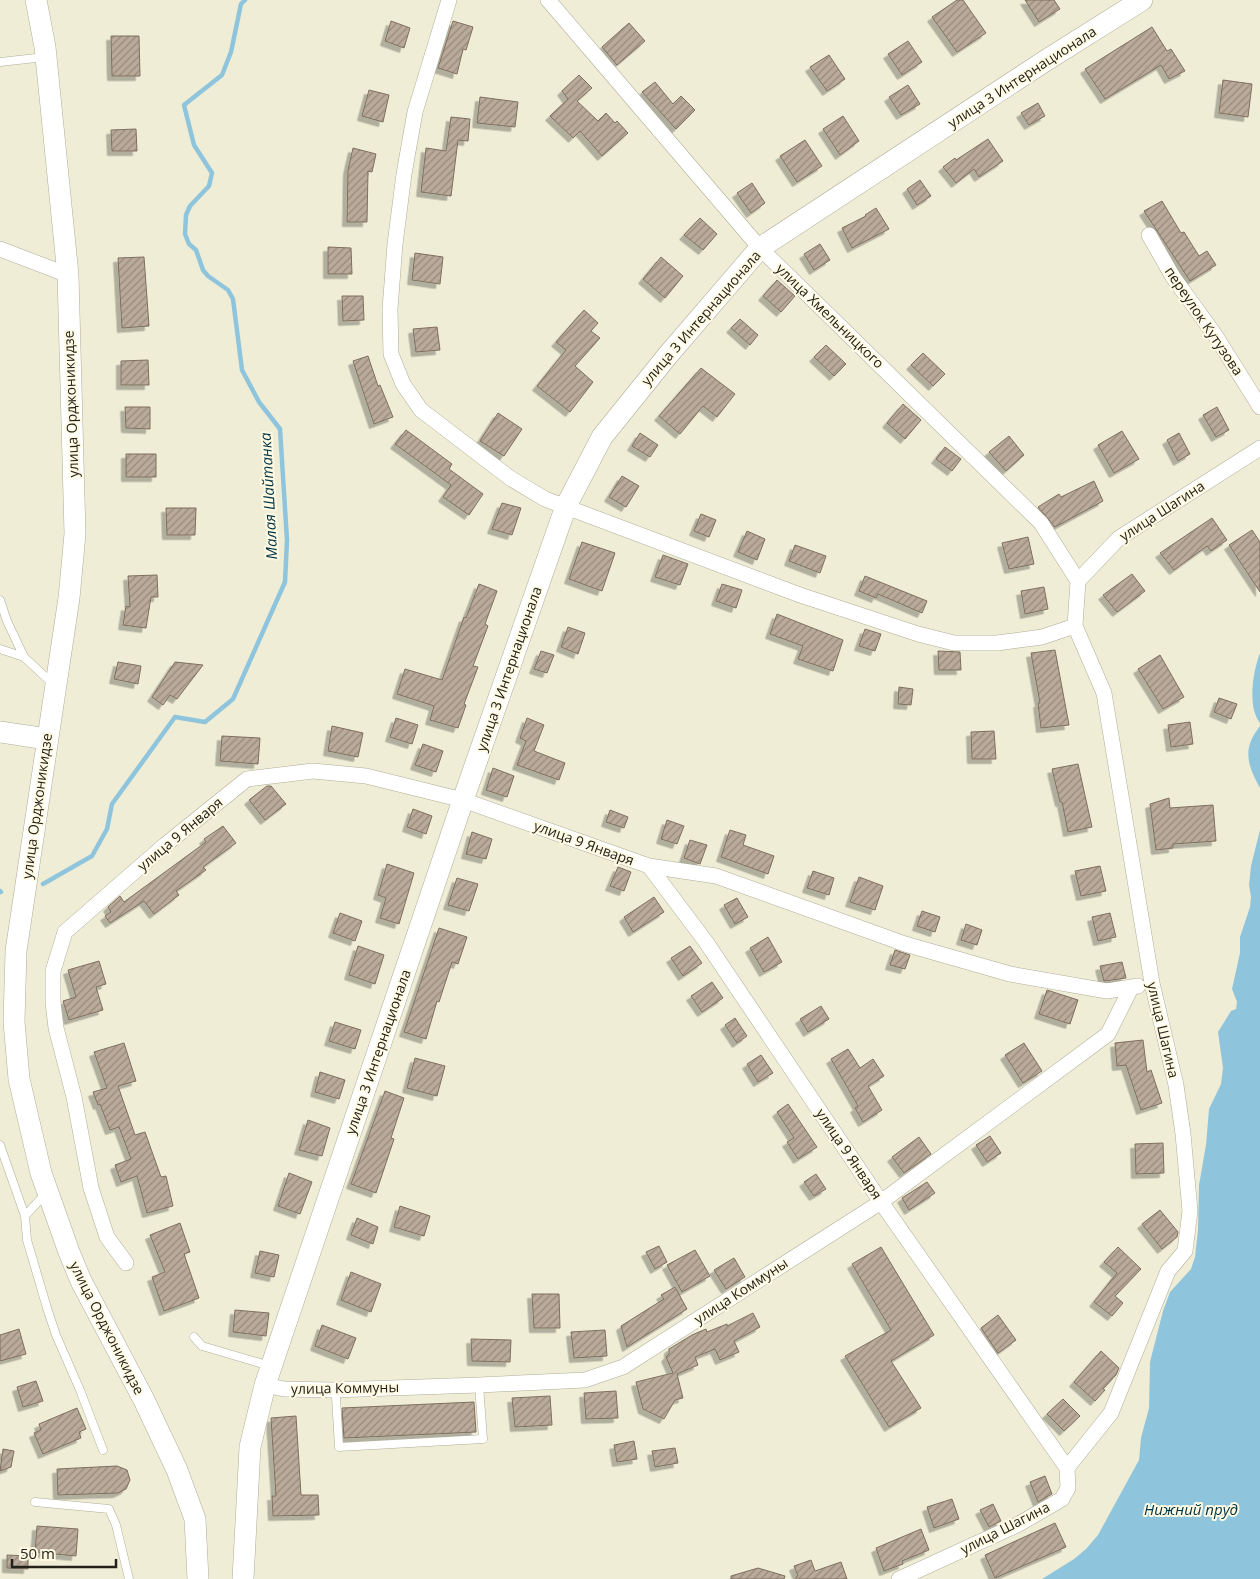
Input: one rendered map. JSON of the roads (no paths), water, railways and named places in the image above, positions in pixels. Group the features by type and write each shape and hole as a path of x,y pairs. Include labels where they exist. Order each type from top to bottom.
{"street":[{"name":"улица Орджоникидзе","path":"36,0 46,57 68,275 75,534 69,598 16,951 14,1022 19,1079 41,1173 69,1252 81,1281 144,1400 177,1470 195,1519 198,1579"},
{"path":"450,0 415,112 394,244 390,309 391,354 403,384 421,410 510,478 544,499 800,594 918,634 954,643 997,643 1042,637 1075,626"},
{"name":"улица Хмельницкого","path":"548,0 760,248 1041,523 1078,581"},
{"name":"улица 3 Интернационала","path":"243,1579 250,1447 268,1376 463,800 566,506 602,437 668,355 760,248 1142,0"},
{"name":"переулок Кутузова","path":"1149,235 1173,277 1215,335 1260,407"},
{"path":"0,249 68,275"},
{"name":"улица Шагина","path":"900,1579 1017,1525 1062,1499 1068,1488 1067,1468 1112,1413 1168,1271 1185,1251 1190,1210 1183,1134 1176,1085 1152,983 1104,693 1075,626 1078,581 1119,538 1260,448"},
{"path":"0,732 47,739"},
{"name":"улица 9 Января","path":"126,1264 107,1236 90,1188 74,1097 56,1028 53,1002 53,971 65,932 246,779 313,771 366,776 463,800 649,866 706,942 881,1202 1067,1468"},
{"path":"649,866 716,876 905,944 1010,974 1107,990 1131,988 1152,983"},
{"name":"улица Коммуны","path":"268,1376 284,1389 333,1390 585,1380 623,1367 881,1202 1108,1034 1131,988"}],"lane":[{"path":"0,62 46,57"},
{"path":"0,600 24,657 56,687"},
{"path":"0,649 24,657"},
{"path":"0,1146 25,1216 27,1240 56,1335 103,1450"},
{"path":"25,1216 48,1191"},
{"path":"194,1337 202,1346 268,1376"},
{"path":"333,1390 336,1397 339,1447 484,1439 479,1385"},
{"path":"35,1502 108,1509 116,1525 129,1579"}],"water":[{"path":"1260,653 1260,723 1254,708 1252,689"},
{"path":"1260,726 1260,788 1248,757 1254,734"},
{"name":"Нижний пруд","path":"1260,830 1260,1579 1042,1579 1074,1559 1098,1535 1139,1460 1141,1438 1149,1408 1150,1362 1163,1311 1170,1292 1191,1269 1195,1257 1199,1185 1206,1145 1209,1109 1221,1084 1223,1068 1218,1032 1231,1011 1236,1009 1237,1002 1232,989 1240,953 1240,937 1250,907 1249,885 1251,866"}],"waterway":[{"name":"Малая Шайтанка","path":"43,884 92,856 107,829 112,804 175,717 205,722 233,699 285,582 287,540 280,429 259,402 242,370 233,299 228,290 208,276 203,270 196,250 189,244 185,234 186,215 190,206 209,186 212,173 194,145 184,105 222,75 231,52 241,4 245,0"}]}
